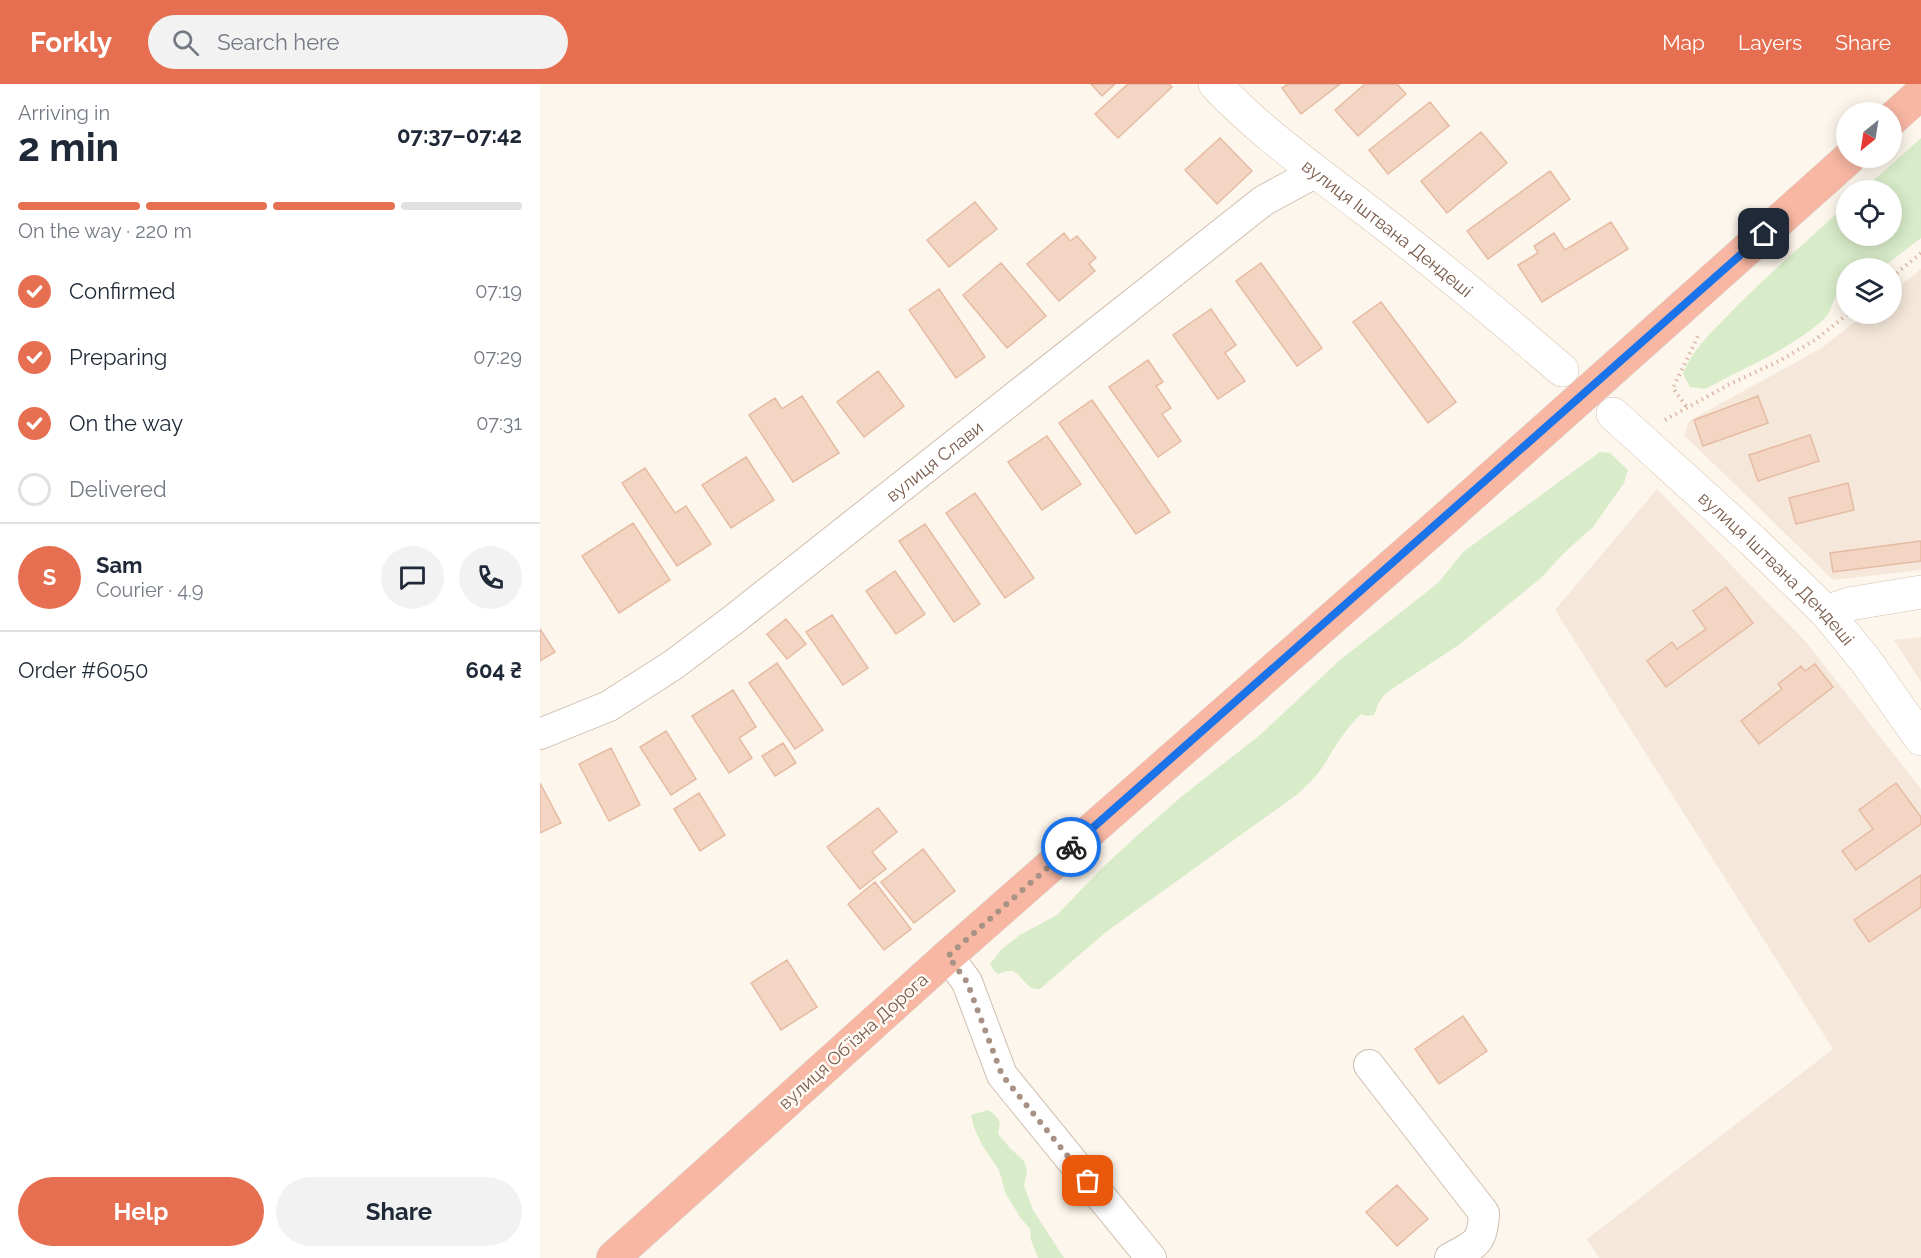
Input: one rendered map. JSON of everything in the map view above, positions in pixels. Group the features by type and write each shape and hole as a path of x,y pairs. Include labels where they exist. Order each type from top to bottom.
{"highway":[{"path":"1902,110 1921,93"},
{"name":"вулиця Обʼїзна Дорога","path":"613,1258 948,956 1437,525 1690,321 1839,168"}],"street":[{"name":"вулиця Іштвана Дендеші","path":"1215,84 1240,111 1376,217 1562,370"},
{"name":"вулиця Слави","path":"540,734 609,706 673,665 1263,201 1317,172"},
{"name":"вулиця Іштвана Дендеші","path":"1613,414 1753,541 1826,612 1866,662 1921,739"},
{"path":"1826,612 1849,603 1921,592"},
{"path":"948,956 967,982 1002,1075 1151,1258"},
{"path":"1369,1065 1484,1213 1483,1231 1475,1245 1450,1258"}],"path":[{"path":"1902,269 1921,253"},
{"path":"1686,407 1673,388 1690,321"},
{"path":"1637,436 1686,407 1779,361 1815,340 1836,323"}],"shaded area":[{"path":"1921,269 1921,570 1833,580 1684,435 1689,421 1820,349 1852,324 1902,324 1902,284"},
{"path":"1657,489 1806,642 1921,789 1921,1258 1599,1258 1587,1239 1833,1049 1555,610"},
{"path":"1921,637 1921,682 1894,640"}],"green space":[{"path":"1921,138 1921,238 1895,258 1836,258 1836,296 1822,321 1795,341 1766,358 1705,389 1690,387 1683,374 1705,339 1761,282 1836,214 1836,246 1902,246 1902,180 1874,180 1888,168 1902,168 1902,155"},
{"path":"1600,452 1610,453 1628,470 1624,483 1593,527 1541,578 1460,644 1386,693 1379,702 1374,715 1361,714 1345,733 1320,771 1299,793 1106,932 1040,989 1031,987 1012,971 998,974 994,971 990,964 1002,949 1020,935 1057,915 1102,868 1181,797 1260,735 1340,660 1438,583 1463,552"},
{"path":"988,1110 1000,1122 998,1134 1024,1161 1027,1171 1024,1186 1033,1210 1064,1258 1038,1258 1031,1240 1030,1229 1019,1216 1005,1192 999,1170 982,1145 974,1128 971,1115"}],"building":[{"path":"1091,84 1115,84 1102,96"},
{"path":"1128,84 1169,84 1172,87 1118,138 1095,114"},
{"path":"1288,84 1340,84 1301,114 1282,88"},
{"path":"1365,84 1397,84 1406,94 1358,136 1335,110"},
{"path":"1430,102 1449,126 1388,174 1369,150"},
{"path":"1481,132 1507,163 1447,213 1421,181"},
{"path":"1220,138 1252,171 1217,204 1185,170"},
{"path":"1550,171 1570,199 1488,259 1467,231"},
{"path":"975,202 997,229 949,267 927,240"},
{"path":"1611,222 1628,249 1542,302 1518,265 1538,253 1534,246 1554,233 1565,250"},
{"path":"1064,233 1070,241 1077,236 1096,258 1089,264 1095,271 1059,301 1027,264"},
{"path":"1001,263 1046,316 1007,348 963,295"},
{"path":"1261,263 1322,348 1297,366 1236,281"},
{"path":"939,289 985,357 956,378 909,310"},
{"path":"1381,302 1456,402 1428,423 1353,322"},
{"path":"1211,309 1236,345 1225,353 1245,381 1218,399 1173,335"},
{"path":"1148,360 1163,382 1156,386 1171,408 1162,414 1181,441 1158,457 1109,387"},
{"path":"878,371 904,406 864,437 837,402"},
{"path":"802,396 839,453 793,482 749,415 775,398 782,409"},
{"path":"1758,396 1768,423 1703,446 1694,420"},
{"path":"1092,400 1170,512 1136,534 1059,423"},
{"path":"1810,435 1819,461 1758,481 1749,455"},
{"path":"1047,436 1081,484 1042,510 1008,462"},
{"path":"746,457 774,500 731,528 702,485"},
{"path":"645,468 675,513 686,506 711,544 677,566 622,483"},
{"path":"1848,483 1854,510 1796,524 1789,498"},
{"path":"975,493 1034,578 1005,598 946,513"},
{"path":"633,523 670,580 619,613 582,556"},
{"path":"925,524 980,604 954,622 899,541"},
{"path":"1921,541 1921,561 1833,572 1830,553"},
{"path":"895,571 925,614 896,634 866,591"},
{"path":"1726,587 1753,623 1666,687 1647,661 1672,642 1677,649 1706,629 1693,611"},
{"path":"832,615 868,668 843,685 806,632"},
{"path":"786,619 806,644 787,659 767,634"},
{"path":"540,629 555,652 540,661"},
{"path":"777,663 823,730 795,749 749,683"},
{"path":"1815,664 1833,687 1759,744 1741,721 1782,689 1778,684 1801,666 1805,671"},
{"path":"733,690 756,727 739,738 752,758 729,773 692,716"},
{"path":"666,731 696,779 671,795 640,747"},
{"path":"783,743 796,763 775,776 762,756"},
{"path":"611,748 640,805 609,821 579,764"},
{"path":"540,783 561,823 540,833"},
{"path":"1896,783 1921,817 1921,824 1856,870 1842,851 1873,829 1859,810"},
{"path":"699,793 725,835 700,851 674,809"},
{"path":"878,808 897,832 872,852 886,869 860,889 827,847"},
{"path":"923,849 955,891 914,923 881,882"},
{"path":"1921,875 1921,907 1869,942 1854,920"},
{"path":"875,882 911,929 884,950 848,904"},
{"path":"787,960 817,1007 781,1030 751,983"},
{"path":"1463,1016 1487,1051 1439,1084 1415,1049"},
{"path":"1397,1185 1428,1219 1397,1246 1366,1212"}],"way so far":[{"path":"1071,847 948,956 967,982 1002,1075 1088,1181"}],"route":[{"path":"1071,847 1764,234"}]}
